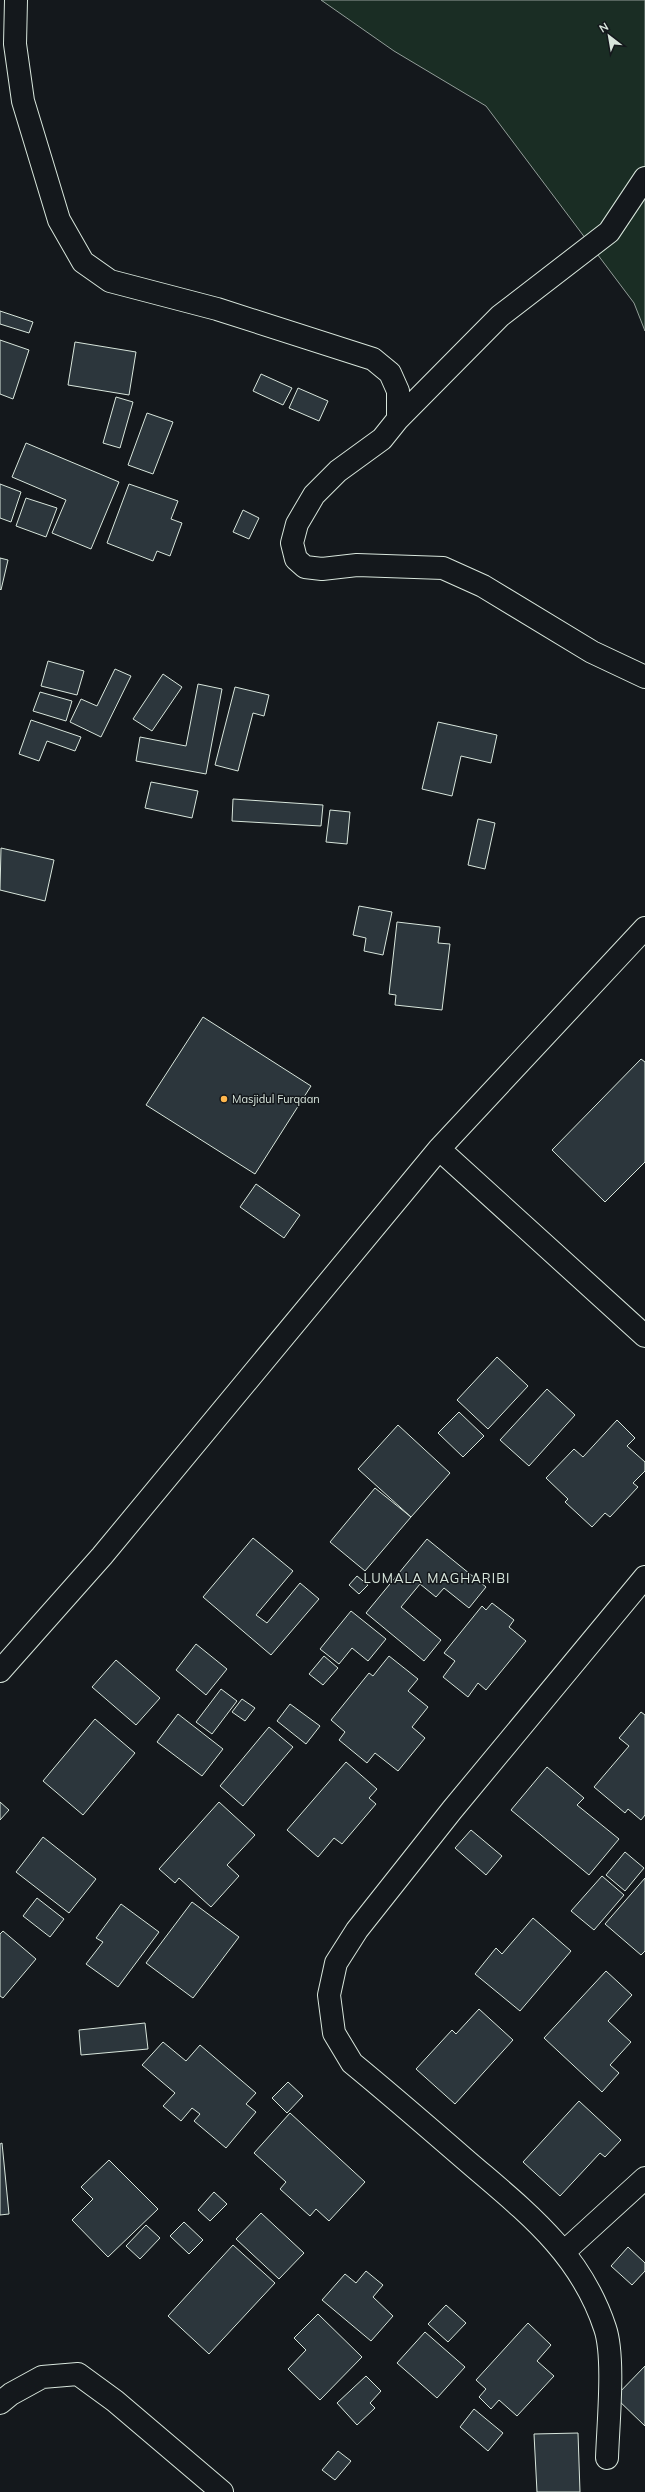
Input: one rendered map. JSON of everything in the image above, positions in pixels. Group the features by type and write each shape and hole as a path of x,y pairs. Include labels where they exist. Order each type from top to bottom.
{"street":[{"path":"16,0 15,44 23,101 59,220 83,262 110,281 217,309 373,359 390,373 398,391 398,419"},
{"path":"645,178 609,232 500,316 398,419 382,439 338,471 314,495 297,524 292,543 296,559 305,567 322,569 357,565 443,568 483,586 592,652 645,677"},
{"path":"0,1671 102,1556 439,1149 645,928"},
{"path":"439,1149 645,1336"},
{"path":"607,2458 610,2365 606,2329 565,2251 527,2212 352,2063 334,2033 329,1995 336,1963 357,1930 452,1810 645,1577"},
{"path":"565,2251 645,2178"},
{"path":"0,2403 11,2394 42,2377 78,2374 115,2401 222,2492"}],"green space":[{"path":"321,0 645,0 645,331 634,303 486,106 394,51"}],"building":[{"path":"0,311 33,322 29,333 0,324"},
{"path":"0,340 29,350 13,399 0,394"},
{"path":"75,342 136,352 129,395 68,385"},
{"path":"261,374 292,388 283,405 253,391"},
{"path":"298,388 328,401 319,421 289,408"},
{"path":"116,397 133,402 120,448 103,443"},
{"path":"147,413 173,422 153,474 128,465"},
{"path":"26,443 119,482 91,549 52,533 66,500 12,477"},
{"path":"0,484 21,492 11,522 0,518"},
{"path":"129,484 178,501 171,519 182,523 170,556 157,551 153,561 107,543"},
{"path":"26,498 57,508 46,537 16,526"},
{"path":"243,510 259,518 249,539 233,532"},
{"path":"0,558 8,560 1,590 0,589"},
{"path":"48,661 84,671 77,695 41,686"},
{"path":"115,669 131,676 101,737 70,722 81,699 97,706"},
{"path":"163,674 182,687 152,731 133,719"},
{"path":"198,684 222,689 206,774 136,761 140,737 186,746"},
{"path":"235,687 269,695 264,716 253,713 238,771 215,765"},
{"path":"40,692 72,701 66,721 33,711"},
{"path":"31,720 81,737 75,751 47,741 39,761 19,754"},
{"path":"438,722 497,735 491,763 461,756 452,796 422,789"},
{"path":"151,782 198,791 192,818 145,808"},
{"path":"233,799 323,805 321,826 232,821"},
{"path":"330,810 350,812 347,844 326,842"},
{"path":"478,819 495,823 485,869 468,865"},
{"path":"1,848 54,860 45,901 0,890"},
{"path":"359,906 392,912 383,955 364,951 366,938 353,935"},
{"path":"397,922 440,927 438,943 450,944 442,1010 395,1005 396,995 389,994"},
{"path":"203,1017 311,1086 255,1174 146,1105"},
{"path":"641,1059 645,1062 645,1162 605,1202 552,1150"},
{"path":"256,1184 300,1215 284,1238 240,1207"},
{"path":"497,1357 528,1386 488,1429 457,1400"},
{"path":"547,1389 575,1415 529,1466 500,1440"},
{"path":"459,1412 484,1436 463,1457 438,1433"},
{"path":"617,1420 635,1438 627,1446 645,1462 645,1471 633,1483 638,1487 610,1517 605,1513 592,1527 565,1502 568,1499 546,1478 574,1449 583,1457"},
{"path":"398,1425 450,1473 411,1517 358,1469"},
{"path":"375,1488 411,1517 365,1571 330,1542"},
{"path":"253,1538 293,1571 256,1615 267,1623 300,1583 319,1599 271,1655 203,1597"},
{"path":"427,1539 486,1587 469,1608 444,1588 436,1597 420,1584 401,1607 441,1640 424,1661 366,1613"},
{"path":"357,1576 368,1585 359,1594 349,1585"},
{"path":"492,1603 514,1620 509,1627 526,1641 486,1690 478,1683 468,1697 443,1677 455,1661 444,1653 482,1606 486,1610"},
{"path":"351,1611 386,1639 368,1661 352,1648 339,1664 320,1649"},
{"path":"196,1644 227,1669 206,1695 176,1670"},
{"path":"324,1656 338,1668 323,1685 309,1674"},
{"path":"389,1656 418,1679 408,1691 428,1707 412,1727 425,1738 398,1771 375,1753 367,1763 339,1740 345,1732 331,1720 369,1673 373,1676"},
{"path":"116,1660 160,1698 136,1725 92,1687"},
{"path":"221,1689 237,1701 212,1734 196,1722"},
{"path":"242,1699 255,1708 245,1721 232,1712"},
{"path":"290,1704 320,1726 306,1744 277,1721"},
{"path":"641,1712 645,1715 645,1815 641,1820 628,1809 625,1813 594,1787 629,1746 619,1738"},
{"path":"178,1714 223,1749 202,1776 157,1742"},
{"path":"95,1719 135,1753 83,1815 43,1781"},
{"path":"269,1727 293,1747 243,1806 220,1786"},
{"path":"346,1762 377,1789 369,1798 376,1804 342,1844 334,1838 318,1857 287,1830"},
{"path":"547,1767 584,1798 577,1805 619,1839 589,1875 511,1810"},
{"path":"0,1802 9,1810 0,1820"},
{"path":"219,1802 255,1835 227,1865 239,1876 211,1907 179,1878 175,1883 159,1869"},
{"path":"471,1830 502,1856 486,1875 455,1848"},
{"path":"43,1837 96,1879 69,1913 16,1872"},
{"path":"625,1852 644,1868 625,1891 606,1875"},
{"path":"602,1876 624,1895 594,1930 571,1911"},
{"path":"645,1878 645,1951 641,1955 605,1924"},
{"path":"37,1898 64,1919 50,1937 23,1916"},
{"path":"192,1902 239,1937 193,1998 146,1963"},
{"path":"121,1904 159,1932 118,1987 86,1964 103,1942 96,1938"},
{"path":"533,1918 571,1951 520,2011 475,1974 496,1948 502,1954"},
{"path":"3,1931 36,1959 3,1998 0,1996 0,1934"},
{"path":"606,1971 632,1995 608,2021 631,2042 610,2065 619,2073 602,2092 544,2038"},
{"path":"479,2009 513,2040 455,2104 416,2069 452,2030 456,2034"},
{"path":"145,2023 148,2049 81,2055 79,2030"},
{"path":"163,2042 186,2061 200,2045 256,2093 246,2104 256,2112 226,2148 194,2121 200,2114 192,2108 181,2121 163,2106 175,2093 142,2065"},
{"path":"288,2082 303,2096 287,2113 272,2098"},
{"path":"579,2101 621,2140 605,2157 600,2153 560,2196 523,2162"},
{"path":"290,2113 365,2182 329,2221 316,2209 310,2216 280,2189 286,2182 254,2153"},
{"path":"2,2143 9,2214 0,2215 0,2144"},
{"path":"109,2160 158,2209 108,2257 72,2220 93,2199 81,2187"},
{"path":"214,2192 227,2204 210,2221 198,2210"},
{"path":"261,2213 304,2253 279,2279 236,2239"},
{"path":"184,2222 203,2240 189,2254 170,2236"},
{"path":"146,2225 160,2238 140,2259 126,2246"},
{"path":"233,2245 275,2283 209,2354 168,2316"},
{"path":"628,2247 645,2263 645,2271 632,2285 611,2266"},
{"path":"366,2271 383,2285 373,2297 393,2316 371,2341 322,2300 345,2274 356,2283"},
{"path":"446,2305 466,2323 448,2342 428,2324"},
{"path":"318,2314 362,2357 320,2400 288,2369 306,2350 294,2338"},
{"path":"528,2323 551,2345 537,2361 554,2376 517,2416 499,2400 491,2409 479,2397 486,2389 476,2380"},
{"path":"425,2332 465,2367 437,2398 397,2363"},
{"path":"645,2366 645,2426 615,2397"},
{"path":"366,2376 381,2391 370,2403 375,2408 357,2425 337,2403"},
{"path":"474,2409 503,2433 488,2451 460,2427"},
{"path":"578,2433 580,2492 537,2492 534,2434"},
{"path":"338,2451 351,2461 335,2480 322,2470"}],"place":[{"name":"Masjidul Furqaan","path":"224,1099"}],"district":[{"name":"LUMALA MAGHARIBI","path":"437,1578"}]}
